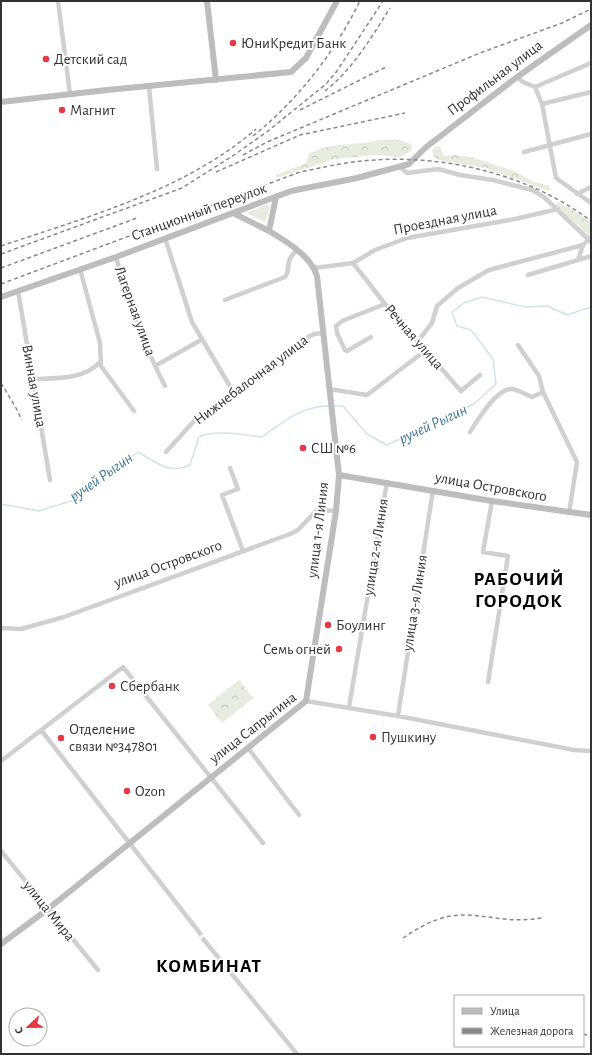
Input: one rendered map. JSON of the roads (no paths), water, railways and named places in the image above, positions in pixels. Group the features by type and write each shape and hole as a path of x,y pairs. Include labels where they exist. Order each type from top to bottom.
{"street":[{"path":"58,1 70,94"},
{"path":"207,1 216,80"},
{"path":"1,102 290,72 306,58 337,1"},
{"name":"Профильная улица","path":"409,164 437,138 517,77 591,24"},
{"path":"535,87 591,63"},
{"path":"517,77 523,82 535,87 542,104 556,178 577,194 591,202"},
{"path":"149,87 157,169"},
{"path":"542,104 591,92"},
{"path":"524,152 549,144 591,134"},
{"name":"Станционный переулок","path":"1,297 235,214 276,197 308,187 357,178 409,164"},
{"path":"400,167 405,172 410,174 438,169 510,184 539,193 558,209 590,241 583,245 489,270 458,288 437,306 432,323 418,341"},
{"path":"577,194 591,187"},
{"path":"269,231 276,197"},
{"name":"Проездная улица","path":"314,268 352,263 374,250 407,238 515,219 558,209"},
{"path":"235,214 269,231 297,250 314,268"},
{"path":"165,238 192,322 201,340 234,393"},
{"path":"578,260 583,245"},
{"path":"225,300 285,277 289,258 297,250"},
{"path":"528,275 591,256"},
{"name":"Лагерная улица","path":"116,257 132,312 143,341 165,386"},
{"name":"Речная улица","path":"352,263 385,304 461,391 480,375"},
{"name":"улица 1-я Линия","path":"306,701 336,511 339,475 332,421 324,333 317,276 314,268"},
{"path":"33,379 83,374 94,368 100,362 102,353 100,343 80,269"},
{"name":"Винная улица","path":"18,291 50,480"},
{"path":"372,338 347,351 345,350 337,333 336,326 342,321 385,304"},
{"name":"Нижнебалочная улица","path":"166,452 194,421 308,337 314,334 324,333"},
{"path":"155,366 201,340"},
{"path":"518,345 539,376 543,392 577,462 569,513"},
{"path":"329,389 367,395 426,350"},
{"path":"100,362 106,374 119,389 134,411"},
{"path":"470,432 487,407 506,390 515,390 532,397 543,392"},
{"path":"230,468 238,489 222,495 243,551"},
{"name":"улица Островского","path":"339,475 492,501 591,515"},
{"name":"улица 2-я Линия","path":"349,707 387,482"},
{"name":"улица 3-я Линия","path":"398,716 433,490"},
{"path":"488,682 508,556 483,552 492,501"},
{"name":"улица Островского","path":"1,628 21,629 64,617 294,532 317,510 336,511"},
{"path":"1,761 123,667 263,843"},
{"name":"улица Сапрыгина","path":"1,944 130,844 306,701 349,707 574,750 591,751"},
{"path":"41,730 199,932"},
{"path":"248,748 299,815"},
{"name":"улица Мира","path":"1,851 98,970"},
{"path":"204,940 298,1054"}],"waterway":[{"name":"ручей Рыгин","path":"334,406 343,406 367,434 387,445 474,404 496,384 493,359 471,330 457,326 452,312 464,303 482,297 525,307 547,306 567,315 591,307"},
{"name":"ручей Рыгин","path":"1,504 39,511 74,500 138,452 163,466 176,469 182,468 190,465 199,437 213,433 262,437 302,411 320,406 330,406"}],"tunnel":[{"path":"199,932 204,940"}],"railway":[{"path":"253,136 285,107 314,74 339,39 360,1"},
{"path":"1,254 182,188 234,155 268,131 326,84 337,71 383,1"},
{"path":"325,91 353,63 390,8"},
{"path":"243,155 267,142 480,53 562,23 591,9"},
{"path":"300,110 386,67"},
{"path":"216,172 300,135 405,113"},
{"path":"1,246 134,200 167,185 199,169 256,129"},
{"path":"1,284 300,172 356,162 403,159 432,161 460,165 489,172 543,192 568,205 591,221"},
{"path":"1,268 137,218"},
{"path":"1,383 22,420"},
{"path":"403,938 433,921 449,916 466,915 515,920 544,917"},
{"path":"584,1034 591,1036"}],"place":[{"name":"ЮниКредит Банк","path":"233,43"},
{"name":"Детский сад","path":"46,59"},
{"name":"Магнит","path":"62,110"},
{"name":"СШ №6","path":"303,448"},
{"name":"Боулинг","path":"328,625"},
{"name":"Семь огней","path":"339,649"},
{"name":"Сбербанк","path":"112,686"},
{"name":"Пушкину","path":"373,737"},
{"name":"Отделение связи №347801","path":"61,738"},
{"name":"Ozon","path":"127,791"}],"district":[{"name":"РАБОЧИЙ ГОРОДОК","path":"519,590"},
{"name":"КОМБИНАТ","path":"209,966"}]}
